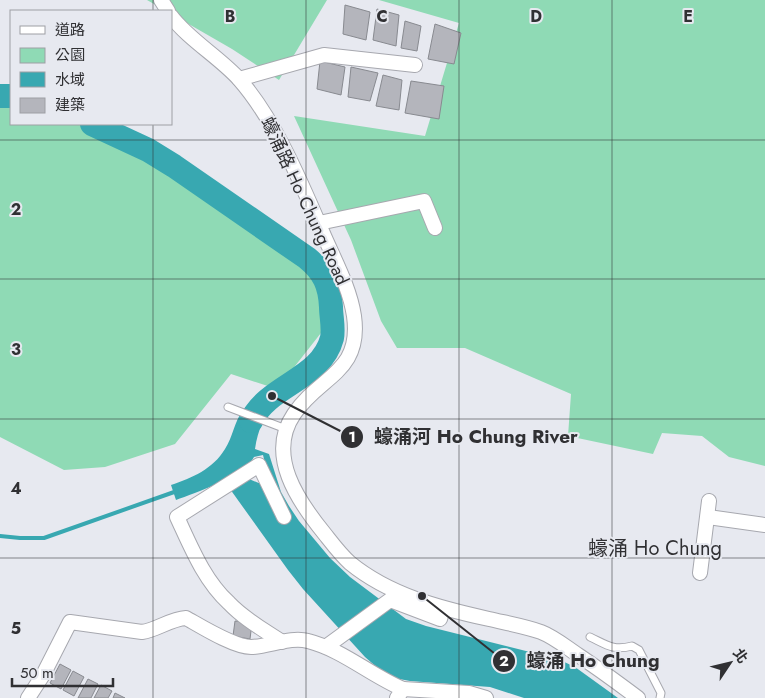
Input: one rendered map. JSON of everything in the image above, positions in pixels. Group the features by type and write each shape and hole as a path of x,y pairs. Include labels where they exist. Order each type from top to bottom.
{"street":[{"name":"蠔涌路 Ho Chung Road","path":"172,17 239,79 266,117 319,223 349,294 354,316 355,338 352,350 347,361 338,371 293,414 286,429 283,444 284,462 288,478 313,520 349,562 396,591 443,609 542,632 604,672 638,698"},
{"path":"239,79 324,56 415,65"},
{"path":"319,223 424,201 435,228"},
{"path":"282,642 246,618 228,603 200,565 177,517 259,465 284,517"},
{"path":"700,573 710,501"},
{"path":"708,517 765,525"},
{"path":"332,642 390,600 440,620 443,609"},
{"path":"28,698 43,675 70,622 142,632 149,631 176,619 186,618 240,646 252,648 305,640 332,642 349,657 400,693 461,695 486,698"}],"lane":[{"path":"228,406 286,429"},
{"path":"590,637 612,647 621,649 632,646 638,650 661,693 660,698"}],"green space":[{"path":"147,0 327,0 279,80 232,49 172,14 172,10 164,10"},
{"path":"379,0 765,0 765,466 729,457 702,436 662,433 653,454 568,436 571,394 465,348 397,348 381,321 351,240 294,116 425,136 459,23"},
{"path":"0,91 10,91 10,125 114,125 168,151 265,223 318,256 328,324 277,389 231,374 175,444 105,467 64,470 0,437"}],"water":[{"path":"267,391 277,401 262,423 255,449 269,454 281,492 289,506 330,558 350,577 406,619 426,626 558,659 575,667 618,698 524,698 490,687 394,678 380,670 365,657 303,589 230,489 249,479 261,484 266,467 263,455 254,457 241,471 230,477 176,500 171,485 194,476 214,462 228,444 243,410"}],"building":[{"path":"345,5 370,12 366,40 343,34"},
{"path":"377,9 399,15 396,46 373,40"},
{"path":"405,21 421,26 417,51 401,48"},
{"path":"435,24 461,33 454,64 428,59"},
{"path":"320,61 345,67 341,95 317,89"},
{"path":"351,67 378,73 370,101 348,97"},
{"path":"383,75 402,80 399,110 376,106"},
{"path":"411,81 444,86 439,119 405,113"},
{"path":"235,621 252,623 250,639 233,636"},
{"path":"60,664 71,670 61,689 50,683"},
{"path":"73,671 84,677 74,696 63,690"},
{"path":"88,679 98,684 91,698 78,698"},
{"path":"101,685 112,691 108,698 94,698"},
{"path":"115,693 125,698 113,698"}],"waterway":[{"path":"0,96 10,96"},
{"path":"94,125 148,150 174,166 307,258 318,268 325,279 330,299 333,330 326,352 306,373 270,398 251,421"},
{"path":"0,536 44,538 177,491"}],"place":[{"name":"蠔涌河 Ho Chung River","path":"272,396"},
{"name":"蠔涌 Ho Chung","path":"422,596"}],"district":[{"name":"蠔涌 Ho Chung","path":"655,548"}]}
